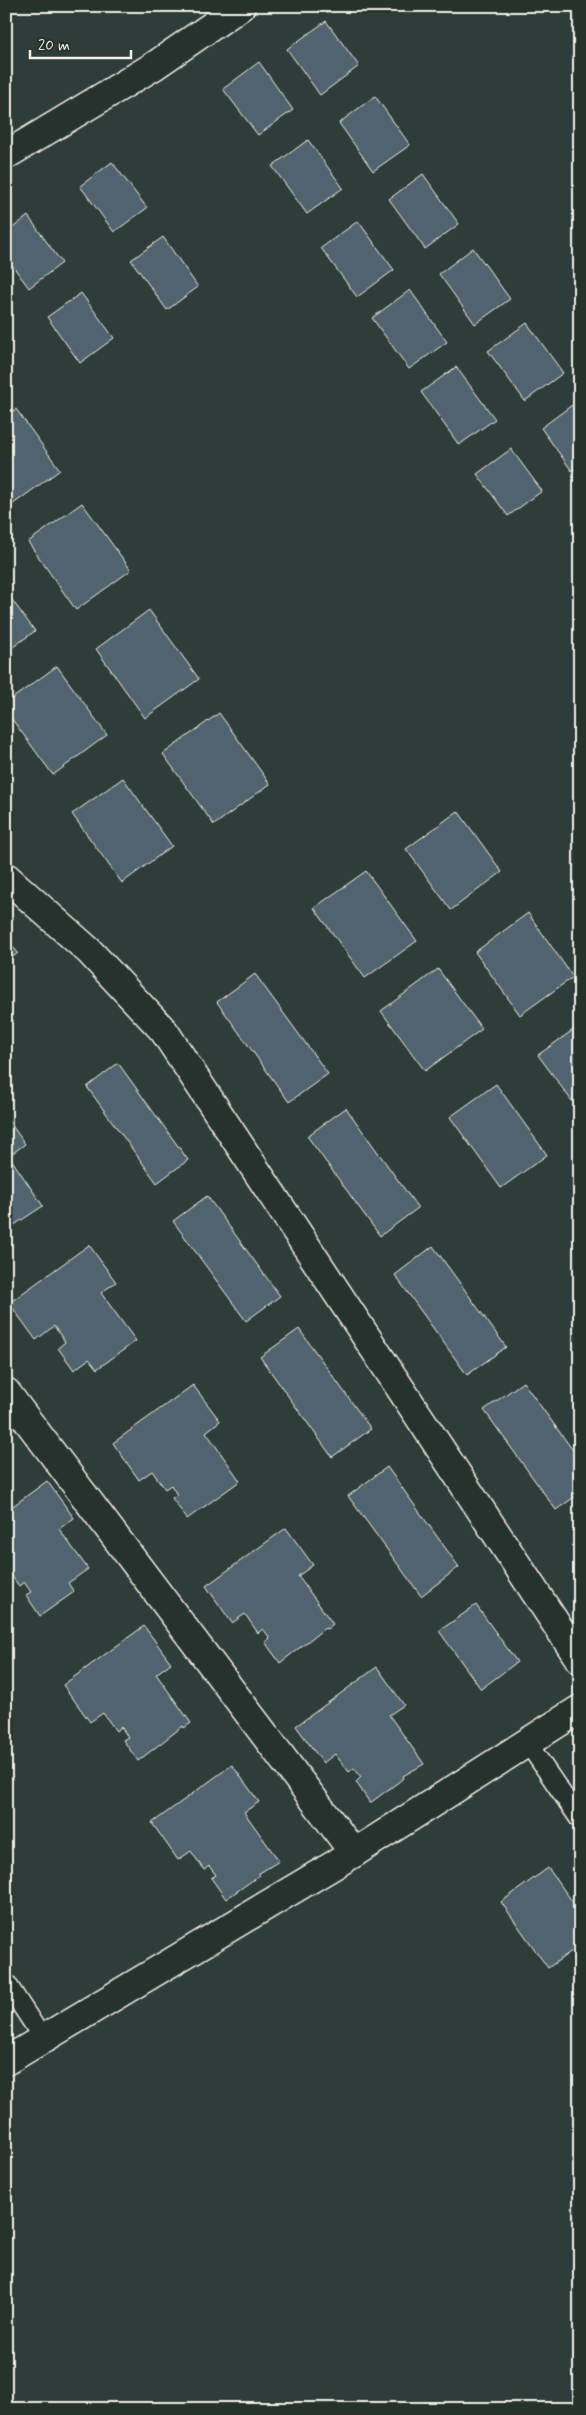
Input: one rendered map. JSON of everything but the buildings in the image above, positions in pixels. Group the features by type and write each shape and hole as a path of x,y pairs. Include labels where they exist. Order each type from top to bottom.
{"street":[{"path":"6,155 154,66 241,6"},
{"path":"6,877 89,951 164,1031 580,1660"},
{"path":"6,1392 354,1853"},
{"path":"6,2061 354,1853 580,1709"}],"lane":[{"path":"527,1742 580,1820"},
{"path":"6,1982 43,2039"}]}
